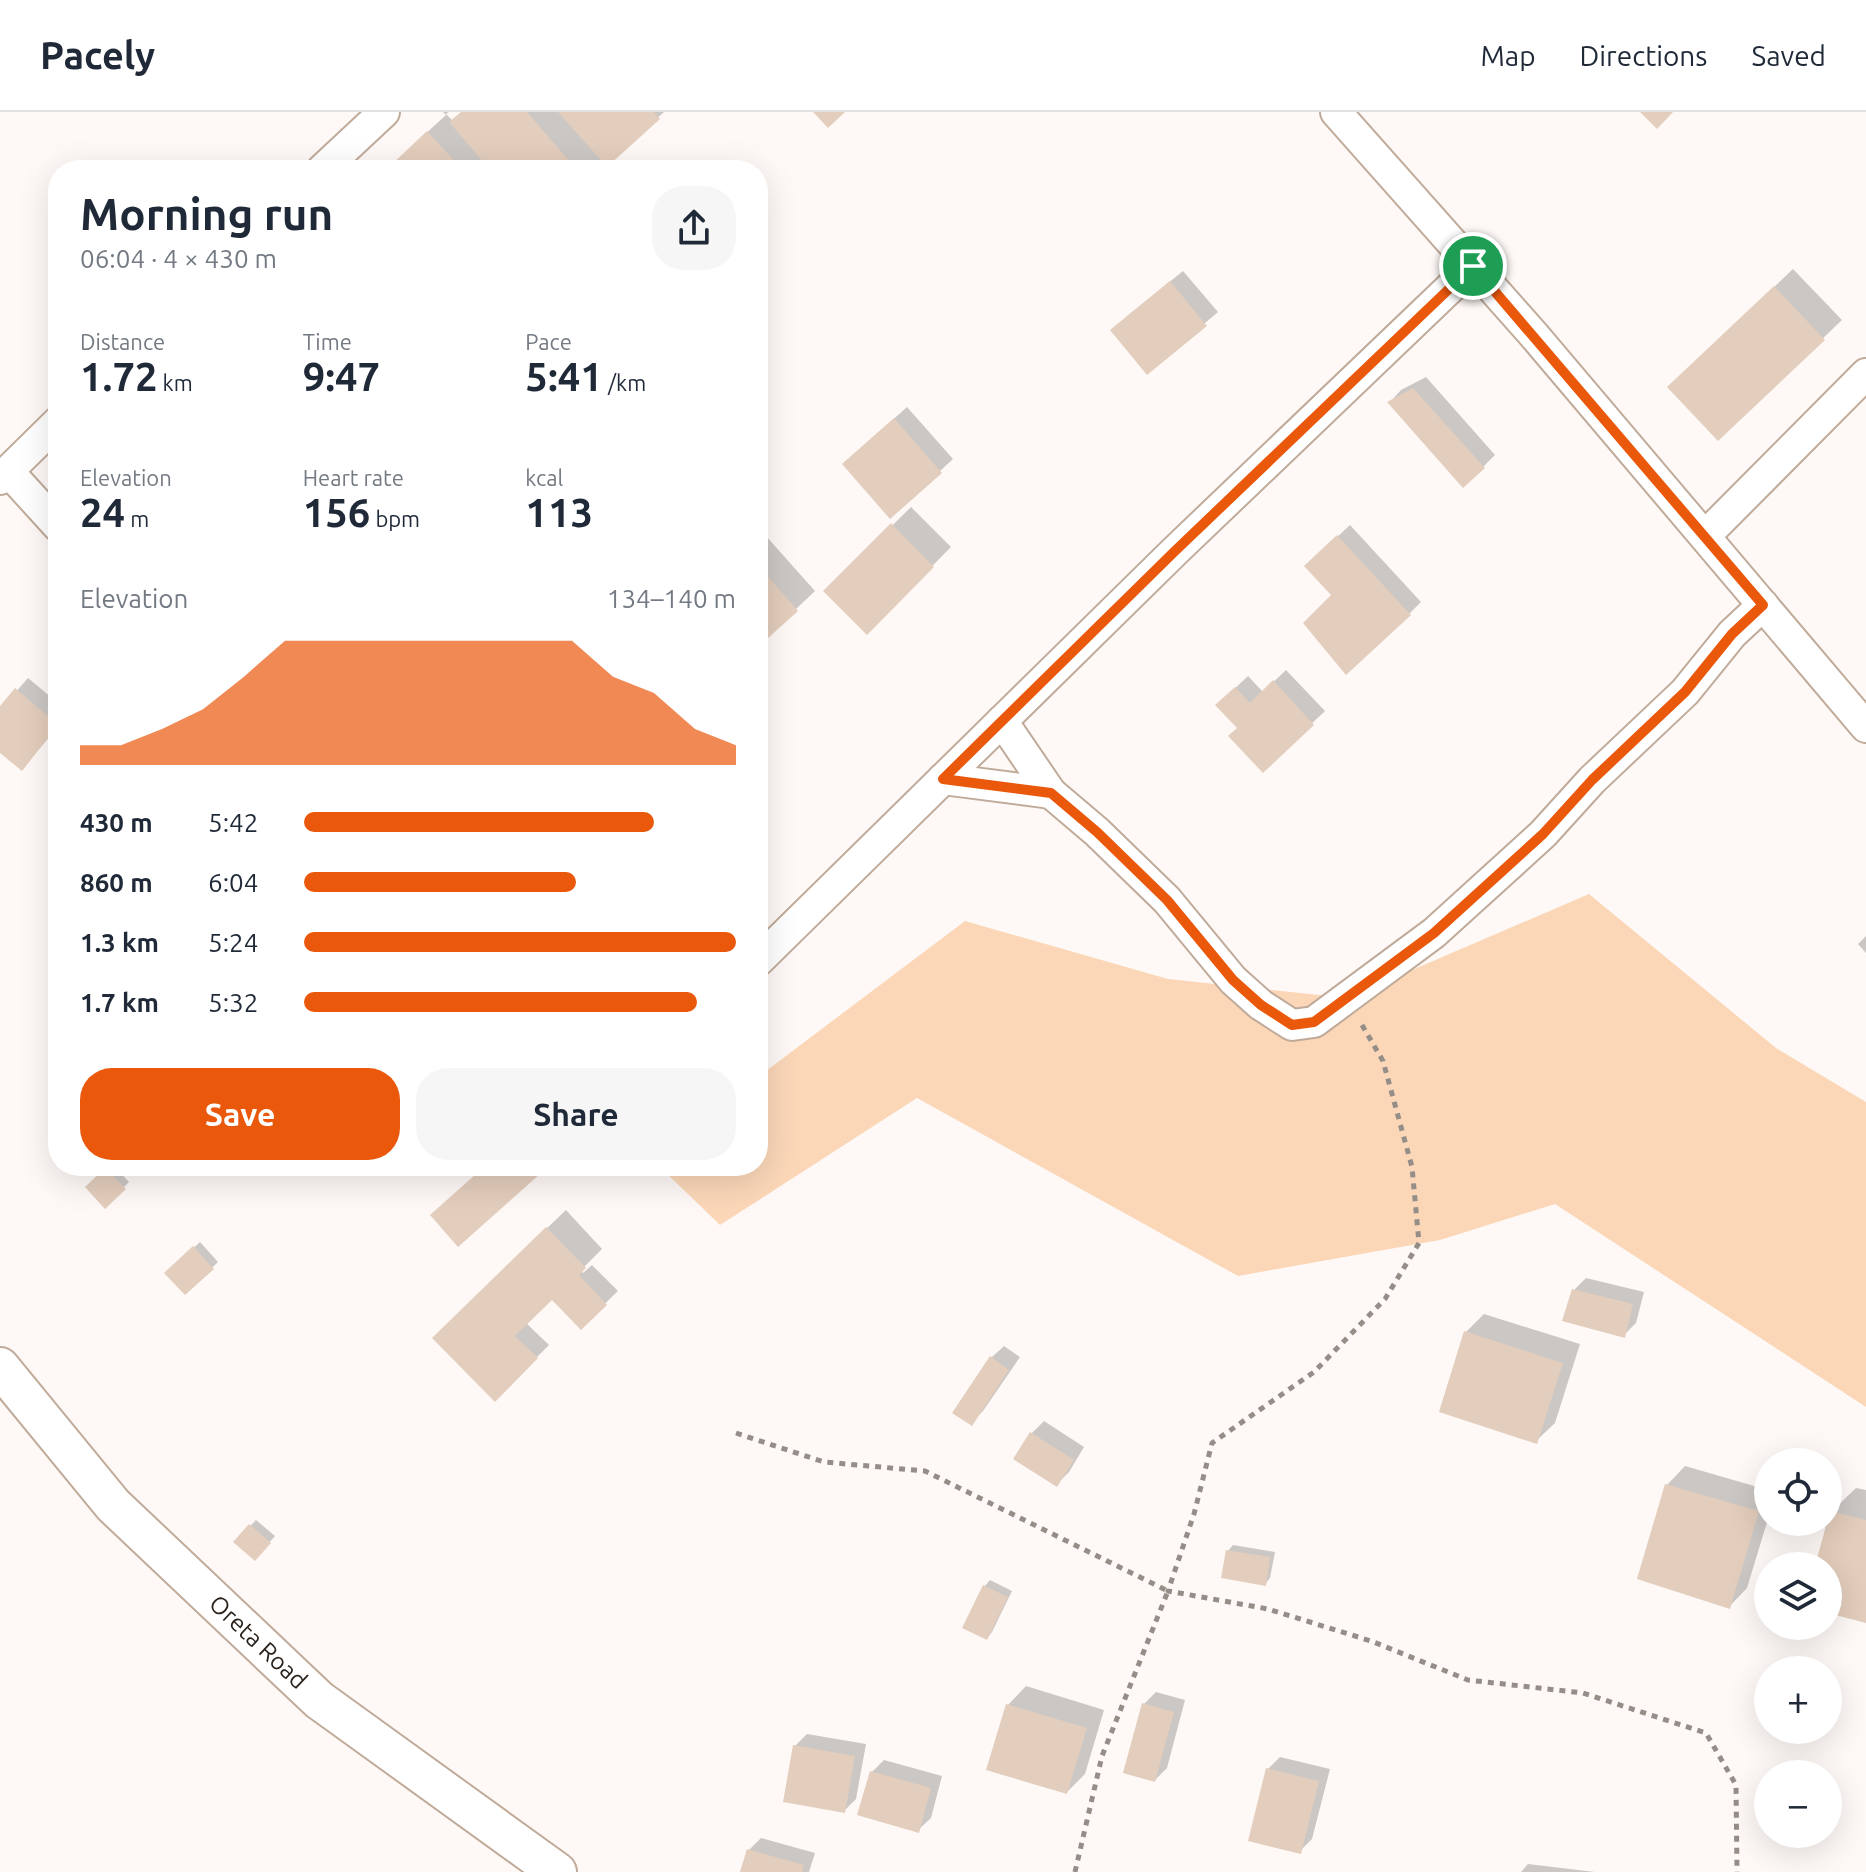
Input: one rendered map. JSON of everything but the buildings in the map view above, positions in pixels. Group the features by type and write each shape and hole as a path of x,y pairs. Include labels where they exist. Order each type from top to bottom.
{"street":[{"path":"333,160 384,112"},
{"path":"1336,112 1473,266 1866,727"},
{"path":"768,951 1186,540 1473,266"},
{"path":"1705,536 1866,374"},
{"path":"48,432 4,475 48,517"},
{"path":"1002,721 1051,793 1097,832 1167,900 1233,980 1261,1005 1292,1025 1314,1022 1434,933 1543,834 1592,780 1685,692 1732,634 1763,605"},
{"path":"943,779 1051,793"},
{"name":"Oreta Road","path":"0,1367 113,1505 319,1700 557,1872"}],"path":[{"path":"1075,1872 1102,1756 1168,1591 1194,1514 1212,1443 1314,1372 1385,1299 1419,1243 1412,1167 1383,1061 1347,998"},
{"path":"736,1433 824,1462 925,1471 1168,1591 1268,1609 1371,1641 1468,1680 1583,1693 1706,1733 1736,1785 1737,1872"}],"shaded area":[{"path":"1589,894 1776,1048 1866,1102 1866,1407 1555,1204 1440,1240 1238,1276 917,1098 720,1225 669,1176 768,1176 768,1069 965,921 1168,979 1347,998"}],"route":[{"path":"1473,266 1763,605 1732,634 1685,692 1592,780 1543,834 1434,933 1314,1022 1292,1025 1261,1005 1233,980 1167,900 1097,832 1051,793 943,779 1175,551 1473,266"}]}
